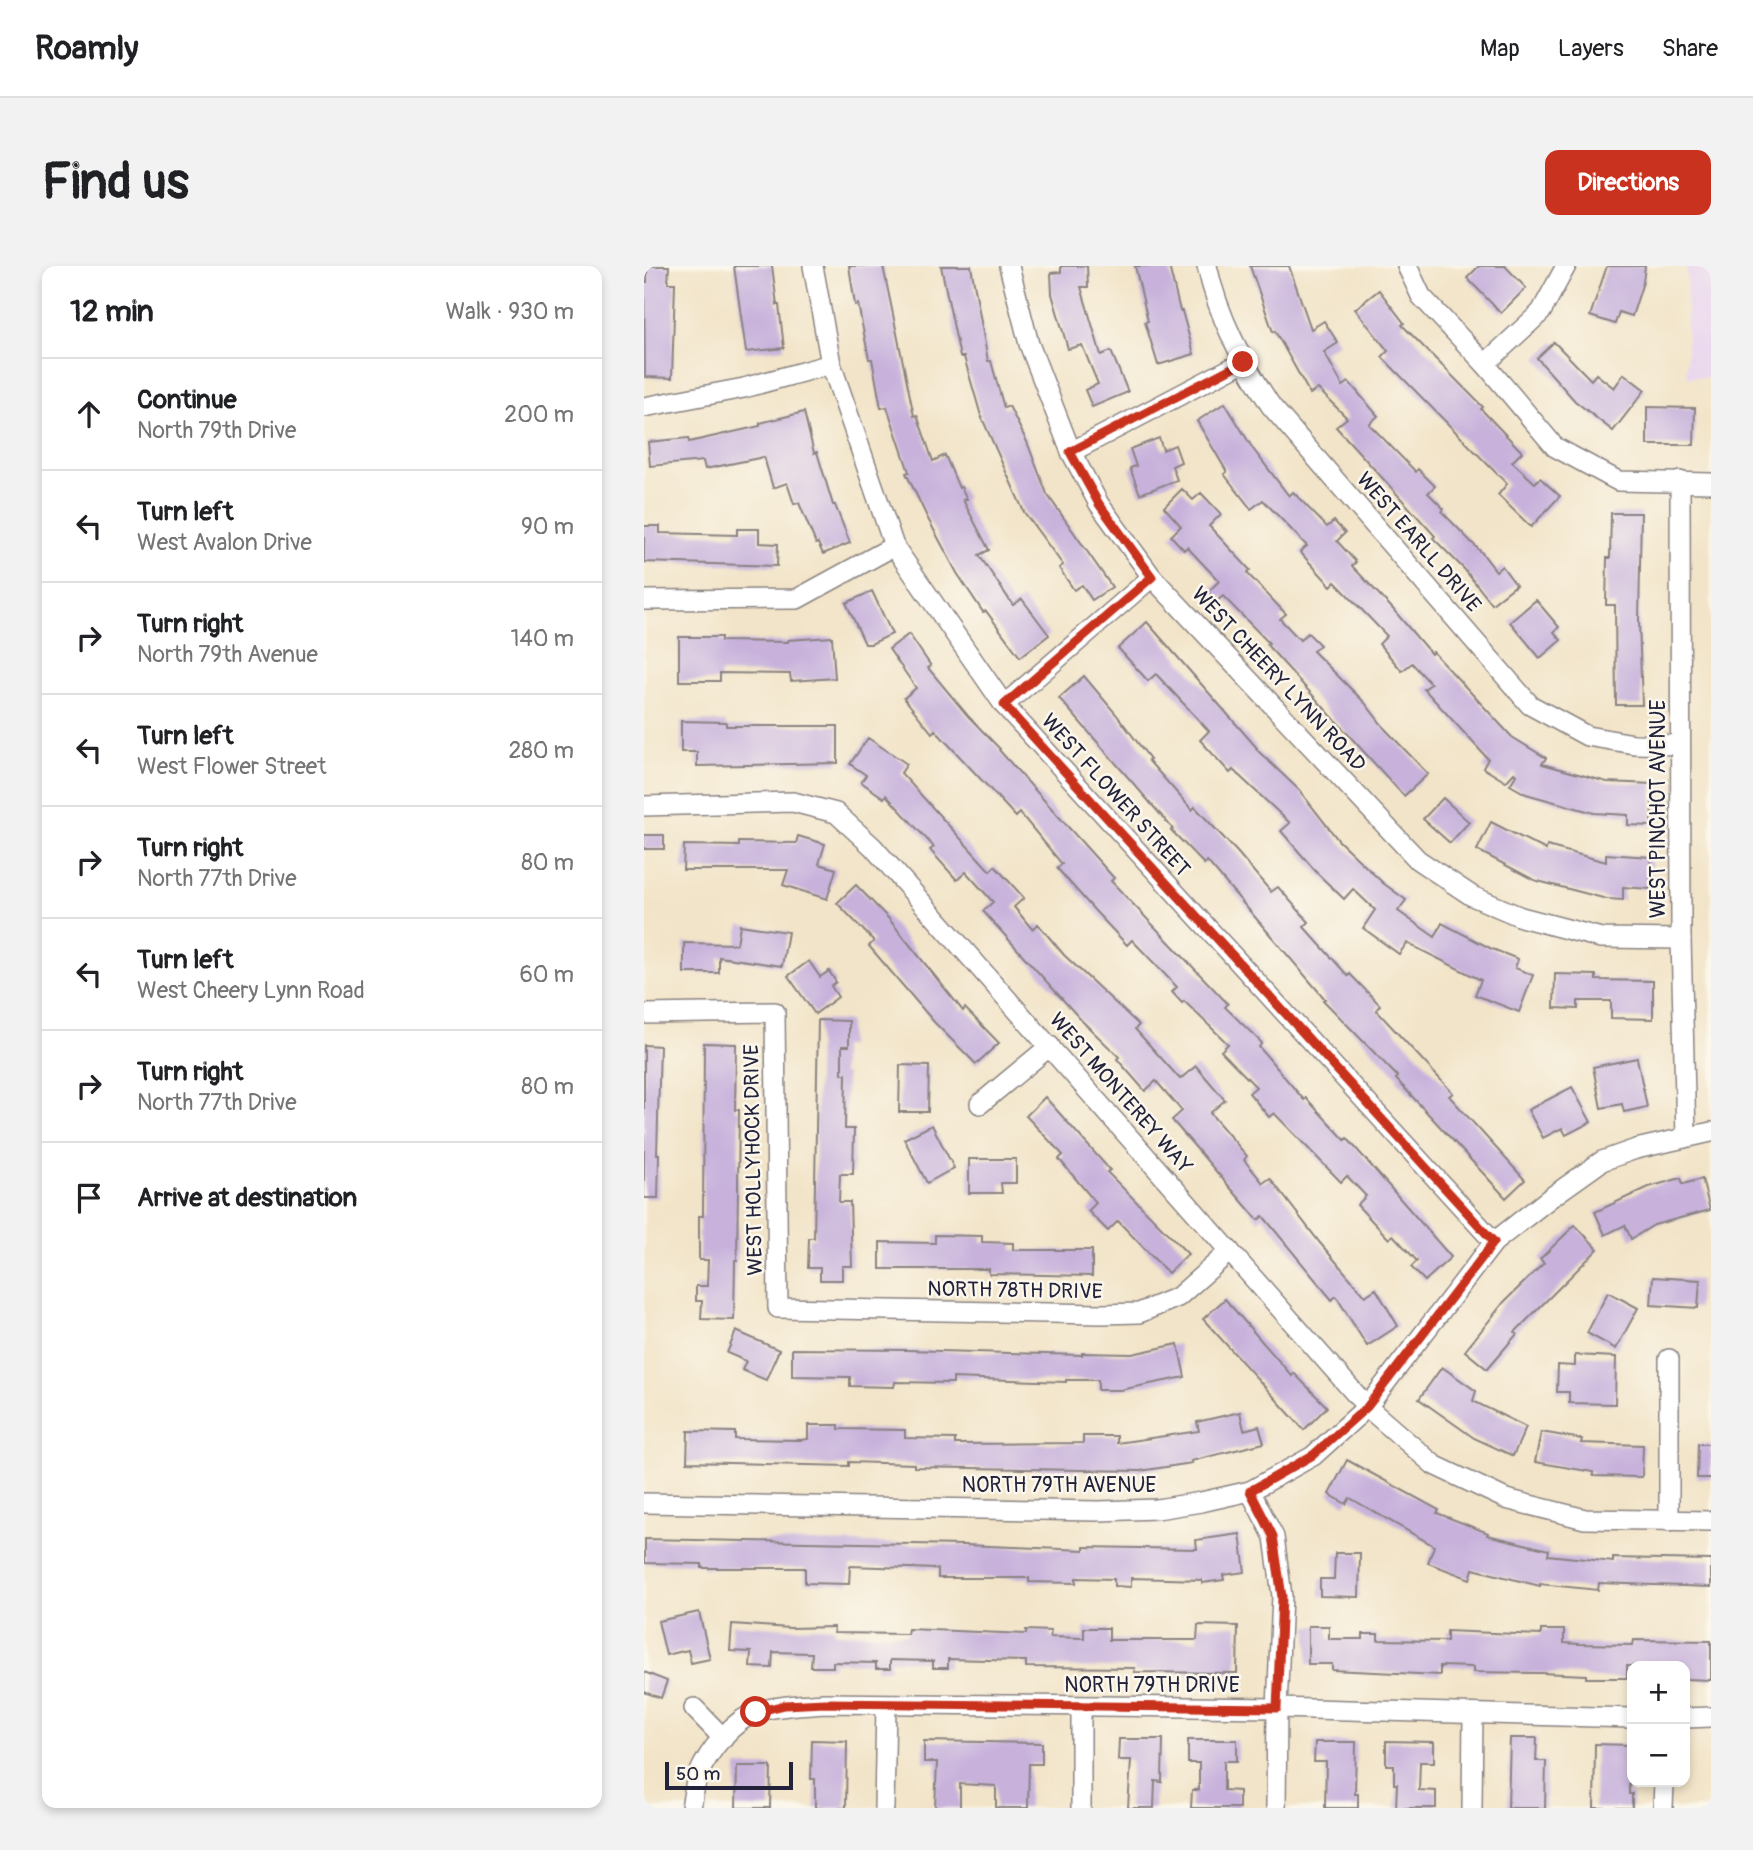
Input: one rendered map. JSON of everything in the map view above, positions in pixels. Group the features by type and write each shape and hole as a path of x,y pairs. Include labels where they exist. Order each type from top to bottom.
{"street":[{"name":"WEST FLOWER STREET","path":"813,266 831,364 894,546 1004,705 1494,1242"},
{"name":"WEST CHEERY LYNN ROAD","path":"1009,266 1029,344 1070,452 1099,504 1152,577 1418,860 1472,895 1521,917 1601,938 1681,939"},
{"name":"WEST EARLL DRIVE","path":"1207,266 1212,286 1243,362 1271,406 1530,705 1587,736 1634,744 1680,745"},
{"path":"1407,266 1421,296 1485,364 1555,447 1618,481 1711,482"},
{"path":"1485,364 1541,312 1566,266"},
{"path":"1070,452 1243,362"},
{"path":"644,407 744,388 831,364"},
{"name":"WEST PINCHOT AVENUE","path":"1680,481 1681,939 1686,1138"},
{"path":"644,600 796,599 894,546"},
{"path":"1004,705 1152,577"},
{"name":"WEST MONTEREY WAY","path":"644,806 793,802 836,813 873,847 1367,1407 1434,1465 1506,1499 1585,1519 1711,1521"},
{"name":"WEST HOLLYHOCK DRIVE","path":"644,1014 775,1012 778,1308"},
{"path":"980,1104 1050,1046"},
{"name":"NORTH 79TH AVENUE","path":"644,1503 1099,1511 1157,1508 1250,1491 1313,1455 1367,1407 1494,1242 1550,1198 1602,1161 1636,1149 1711,1132"},
{"name":"NORTH 78TH DRIVE","path":"778,1308 1139,1313 1178,1297 1230,1251"},
{"path":"1669,1521 1670,1359"},
{"path":"1250,1491 1273,1536 1282,1597 1276,1808"},
{"name":"NORTH 79TH DRIVE","path":"723,1738 756,1712 785,1705 824,1703 1277,1708 1627,1718"},
{"path":"884,1808 886,1705"},
{"path":"1081,1707 1081,1808"},
{"path":"691,1808 697,1778 708,1757 723,1738 694,1708"},
{"path":"1472,1808 1473,1715"},
{"path":"1690,1718 1711,1717"},
{"path":"1663,1808 1664,1787"}],"shaded area":[{"path":"1687,266 1711,266 1711,377 1687,377"}],"building":[{"path":"647,266 669,266 668,283 675,283 672,378 645,377 644,282 647,282"},
{"path":"734,266 772,266 784,348 746,352"},
{"path":"849,266 883,266 914,416 917,415 933,461 945,455 959,488 961,487 967,499 963,500 989,550 979,555 1013,605 1022,599 1049,635 1020,657 986,611 983,612 957,573 906,473 909,472 887,407 881,408 872,359 869,359 858,304 855,305"},
{"path":"941,266 971,266 988,361 991,361 1004,408 1009,406 1027,442 1047,494 1112,587 1092,600 1082,585 1074,590 1059,568 1063,565 1024,512 981,416 964,357 960,357"},
{"path":"1061,266 1087,266 1088,287 1081,287 1101,355 1111,351 1128,392 1092,407 1085,390 1098,384 1082,345 1068,349 1052,294 1051,273 1061,272"},
{"path":"1135,266 1169,266 1194,354 1158,365 1145,322 1148,321"},
{"path":"1250,266 1289,266 1311,329 1324,321 1338,343 1324,352 1343,386 1349,382 1378,416 1369,424 1416,472 1418,469 1435,486 1428,493 1444,509 1442,512 1496,571 1502,566 1516,585 1492,604 1464,569 1433,538 1435,536 1336,427 1347,418 1318,389 1310,394 1275,331 1273,332"},
{"path":"1479,266 1505,266 1526,288 1501,313 1467,278"},
{"path":"1607,266 1645,266 1632,316 1619,312 1615,324 1590,316"},
{"path":"1379,290 1404,323 1402,325 1483,407 1481,409 1522,452 1512,462 1535,483 1540,478 1560,496 1531,527 1498,495 1507,484 1382,357 1388,351 1355,309"},
{"path":"1554,342 1591,380 1596,374 1614,388 1624,374 1645,390 1613,431 1575,401 1537,358"},
{"path":"1225,403 1253,449 1289,496 1293,492 1327,527 1334,521 1345,533 1337,541 1356,562 1352,566 1431,654 1433,652 1512,737 1546,758 1542,764 1607,782 1653,784 1651,826 1628,825 1628,815 1594,813 1526,794 1510,785 1516,775 1514,773 1506,782 1483,768 1488,759 1424,689 1431,684 1412,663 1402,671 1379,644 1387,636 1335,582 1331,586 1300,552 1307,546 1263,500 1251,509 1224,474 1227,472 1197,421"},
{"path":"1647,407 1695,408 1694,445 1647,445"},
{"path":"804,412 814,453 817,452 833,505 850,543 823,554 799,503 794,504 787,483 773,488 764,457 705,469 703,461 650,466 648,442 688,438 689,442 760,426 760,423"},
{"path":"1159,438 1163,450 1175,445 1181,462 1172,466 1177,480 1140,494 1130,468 1136,466 1130,449"},
{"path":"1182,489 1193,500 1201,493 1221,514 1209,526 1250,570 1247,573 1286,614 1280,619 1300,640 1308,633 1320,645 1313,651 1365,703 1386,730 1428,774 1404,796 1267,645 1269,643 1223,596 1217,601 1208,592 1219,581 1187,547 1184,550 1171,536 1181,526 1164,507"},
{"path":"1611,513 1641,513 1639,621 1642,705 1616,705 1615,605 1606,605"},
{"path":"644,526 660,526 660,533 737,535 737,529 759,529 759,543 778,544 777,566 644,562"},
{"path":"872,591 892,634 865,644 846,603"},
{"path":"1536,600 1559,627 1554,632 1561,640 1540,658 1510,622"},
{"path":"1147,622 1256,749 1299,790 1339,841 1383,883 1406,900 1398,911 1435,937 1442,923 1518,959 1515,968 1533,975 1519,1012 1475,995 1481,980 1407,943 1399,954 1363,928 1375,910 1353,889 1344,899 1318,874 1281,831 1290,823 1233,770 1230,773 1200,740 1209,731 1156,674 1148,681 1118,648"},
{"path":"909,634 931,666 928,668 1114,878 1111,881 1228,1004 1225,1007 1262,1043 1259,1047 1304,1100 1306,1098 1345,1140 1347,1138 1451,1257 1425,1281 1411,1267 1417,1261 1393,1235 1389,1239 1357,1205 1366,1196 1347,1176 1341,1182 1274,1113 1269,1117 1249,1093 1256,1087 1221,1051 1228,1044 1184,1001 1182,1003 1172,992 1177,987 1132,940 1127,945 1095,911 1057,868 1062,864 1020,813 1016,817 935,730 932,733 904,698 916,688 889,649"},
{"path":"679,637 788,642 832,637 835,678 791,681 790,674 720,673 720,681 679,681"},
{"path":"1084,676 1116,714 1150,759 1148,760 1192,810 1195,807 1271,892 1278,887 1309,922 1304,927 1348,976 1350,974 1380,1005 1376,1010 1453,1093 1449,1096 1525,1180 1506,1198 1396,1079 1398,1077 1323,1000 1325,999 1207,861 1204,864 1171,830 1173,829 1059,698"},
{"path":"681,721 726,722 726,726 838,726 838,763 697,766 697,752 681,752"},
{"path":"868,738 907,764 901,773 990,871 995,866 1024,898 1014,907 1032,929 1038,924 1064,955 1139,1025 1135,1029 1180,1079 1196,1066 1225,1100 1210,1113 1247,1156 1244,1160 1263,1183 1270,1178 1365,1296 1376,1289 1398,1326 1367,1346 1336,1296 1332,1300 1263,1216 1258,1220 1172,1120 1182,1111 1156,1081 1145,1091 1117,1059 1119,1057 1082,1021 983,911 993,902 966,872 957,880 930,850 934,847 886,795 884,798 861,782 866,775 850,764"},
{"path":"1443,798 1469,822 1450,843 1423,819"},
{"path":"1491,822 1546,850 1547,846 1606,862 1606,854 1651,857 1650,889 1623,887 1623,900 1607,899 1534,880 1477,850"},
{"path":"644,835 664,835 664,849 644,849"},
{"path":"798,836 825,844 819,864 836,869 827,899 783,885 788,870 683,870 684,845 796,843"},
{"path":"856,885 889,919 963,1011 965,1008 999,1043 976,1064 934,1022 869,946 874,941 837,903"},
{"path":"740,925 788,932 782,966 719,957 719,973 684,973 684,943 737,944"},
{"path":"809,961 820,977 829,971 836,982 831,986 838,997 815,1014 788,976"},
{"path":"1555,974 1596,975 1596,980 1653,981 1653,1019 1611,1018 1611,1001 1578,1001 1578,1009 1554,1008"},
{"path":"818,1020 849,1021 849,1046 842,1046 842,1074 846,1074 845,1129 854,1129 853,1174 840,1174 839,1202 850,1202 852,1266 842,1266 842,1280 820,1280 820,1268 808,1268 809,1238 814,1238"},
{"path":"704,1043 736,1044 735,1110 739,1110 734,1320 701,1319 702,1301 696,1301 696,1286 707,1286 708,1260 699,1260 699,1216 703,1216"},
{"path":"644,1045 660,1046 658,1198 644,1198"},
{"path":"1637,1058 1647,1107 1624,1112 1622,1104 1601,1108 1593,1067"},
{"path":"900,1065 929,1066 928,1112 899,1112"},
{"path":"1572,1087 1591,1122 1566,1135 1562,1128 1543,1138 1528,1110"},
{"path":"1045,1097 1110,1170 1107,1172 1188,1254 1168,1273 1118,1221 1108,1231 1088,1211 1096,1203 1059,1159 1063,1155 1026,1116"},
{"path":"932,1125 954,1168 927,1183 904,1139"},
{"path":"969,1159 1016,1159 1016,1183 1001,1183 1002,1193 969,1193"},
{"path":"1681,1178 1683,1184 1702,1179 1710,1210 1654,1225 1631,1239 1625,1225 1605,1235 1595,1212 1649,1187"},
{"path":"1575,1225 1598,1249 1515,1332 1517,1334 1487,1369 1465,1351 1504,1302 1544,1263 1540,1259"},
{"path":"935,1235 982,1236 982,1242 1013,1243 1013,1250 1092,1250 1092,1276 989,1274 989,1269 880,1269 880,1242 935,1243"},
{"path":"1653,1277 1700,1280 1698,1308 1651,1305"},
{"path":"1608,1292 1638,1308 1616,1349 1587,1333"},
{"path":"1225,1299 1292,1376 1294,1373 1327,1407 1304,1430 1203,1319"},
{"path":"736,1331 779,1350 766,1380 742,1370 746,1361 727,1353"},
{"path":"1178,1344 1185,1377 1120,1390 1098,1390 1098,1380 1066,1382 953,1378 953,1383 895,1382 894,1387 850,1386 850,1377 792,1376 792,1349 1082,1355 1132,1354"},
{"path":"1575,1355 1616,1357 1615,1404 1569,1403 1569,1392 1557,1392 1558,1365 1575,1366"},
{"path":"1442,1367 1476,1391 1473,1401 1526,1427 1513,1456 1474,1438 1419,1399"},
{"path":"1240,1412 1244,1430 1259,1426 1264,1443 1191,1461 1192,1463 1140,1471 914,1467 914,1464 849,1462 849,1466 687,1462 688,1431 735,1432 735,1439 801,1440 808,1439 808,1425 839,1425 839,1429 905,1430 905,1438 955,1439 955,1444 1083,1443 1083,1436 1117,1436 1117,1443 1199,1431 1197,1422"},
{"path":"1541,1432 1582,1439 1581,1443 1643,1445 1642,1477 1593,1476 1593,1472 1535,1462"},
{"path":"1698,1444 1711,1444 1711,1478 1697,1478"},
{"path":"1347,1460 1439,1510 1437,1513 1488,1533 1487,1535 1549,1550 1548,1555 1613,1562 1613,1558 1711,1560 1711,1587 1599,1583 1598,1590 1540,1586 1473,1569 1470,1579 1428,1563 1434,1546 1350,1498 1346,1504 1329,1494"},
{"path":"1240,1534 1245,1572 1223,1575 1224,1580 1202,1583 1202,1580 1131,1578 1131,1587 1114,1586 1114,1579 1076,1578 1076,1583 1029,1582 1029,1578 938,1578 938,1569 850,1566 849,1584 805,1583 805,1568 702,1568 702,1564 645,1563 645,1539 1084,1550 1084,1547 1197,1549 1196,1540"},
{"path":"1335,1553 1360,1553 1359,1597 1320,1596 1320,1579 1334,1579"},
{"path":"699,1612 710,1659 691,1663 688,1650 666,1655 658,1621"},
{"path":"732,1624 790,1628 834,1627 834,1633 907,1634 908,1629 1026,1634 1026,1630 1051,1631 1050,1637 1084,1638 1084,1628 1109,1628 1109,1640 1197,1640 1198,1625 1238,1626 1237,1673 1026,1667 1026,1661 948,1659 948,1668 933,1668 933,1661 890,1660 890,1669 876,1669 876,1663 833,1662 833,1667 811,1667 812,1653 773,1652 772,1668 750,1667 751,1652 730,1651"},
{"path":"1308,1626 1329,1626 1329,1639 1363,1639 1363,1634 1378,1634 1378,1640 1447,1641 1447,1631 1541,1635 1541,1630 1564,1630 1564,1643 1633,1645 1634,1640 1711,1641 1711,1680 1690,1679 1690,1661 1627,1661 1627,1678 1473,1672 1473,1667 1440,1666 1440,1675 1332,1670 1332,1664 1308,1664"},
{"path":"644,1672 667,1681 661,1698 644,1692"},
{"path":"1510,1738 1537,1738 1536,1761 1546,1761 1545,1808 1508,1808"},
{"path":"1119,1739 1163,1739 1162,1782 1155,1781 1154,1808 1128,1808 1131,1760 1118,1760"},
{"path":"812,1740 847,1741 846,1808 815,1808 815,1779 811,1779"},
{"path":"1188,1740 1237,1740 1237,1761 1224,1761 1224,1790 1239,1791 1239,1808 1191,1808 1192,1790 1199,1790 1199,1763 1188,1763"},
{"path":"924,1741 1042,1743 1042,1764 1029,1764 1028,1808 996,1808 996,1786 960,1784 960,1808 935,1808 937,1762 924,1762"},
{"path":"1386,1741 1434,1742 1434,1762 1420,1762 1419,1790 1436,1791 1436,1808 1396,1808 1397,1784 1394,1784 1394,1765 1386,1765"},
{"path":"1315,1742 1356,1742 1355,1794 1358,1794 1358,1808 1325,1808 1326,1762 1314,1762"},
{"path":"1595,1744 1627,1745 1627,1787 1629,1794 1632,1794 1632,1808 1594,1808"},
{"path":"737,1766 771,1766 770,1808 736,1808"}],"route":[{"path":"756,1712 785,1705 824,1703 1277,1708 1282,1597 1273,1536 1250,1491 1313,1455 1367,1407 1494,1242 1004,705 1152,577 1099,504 1070,452 1243,362"}]}
